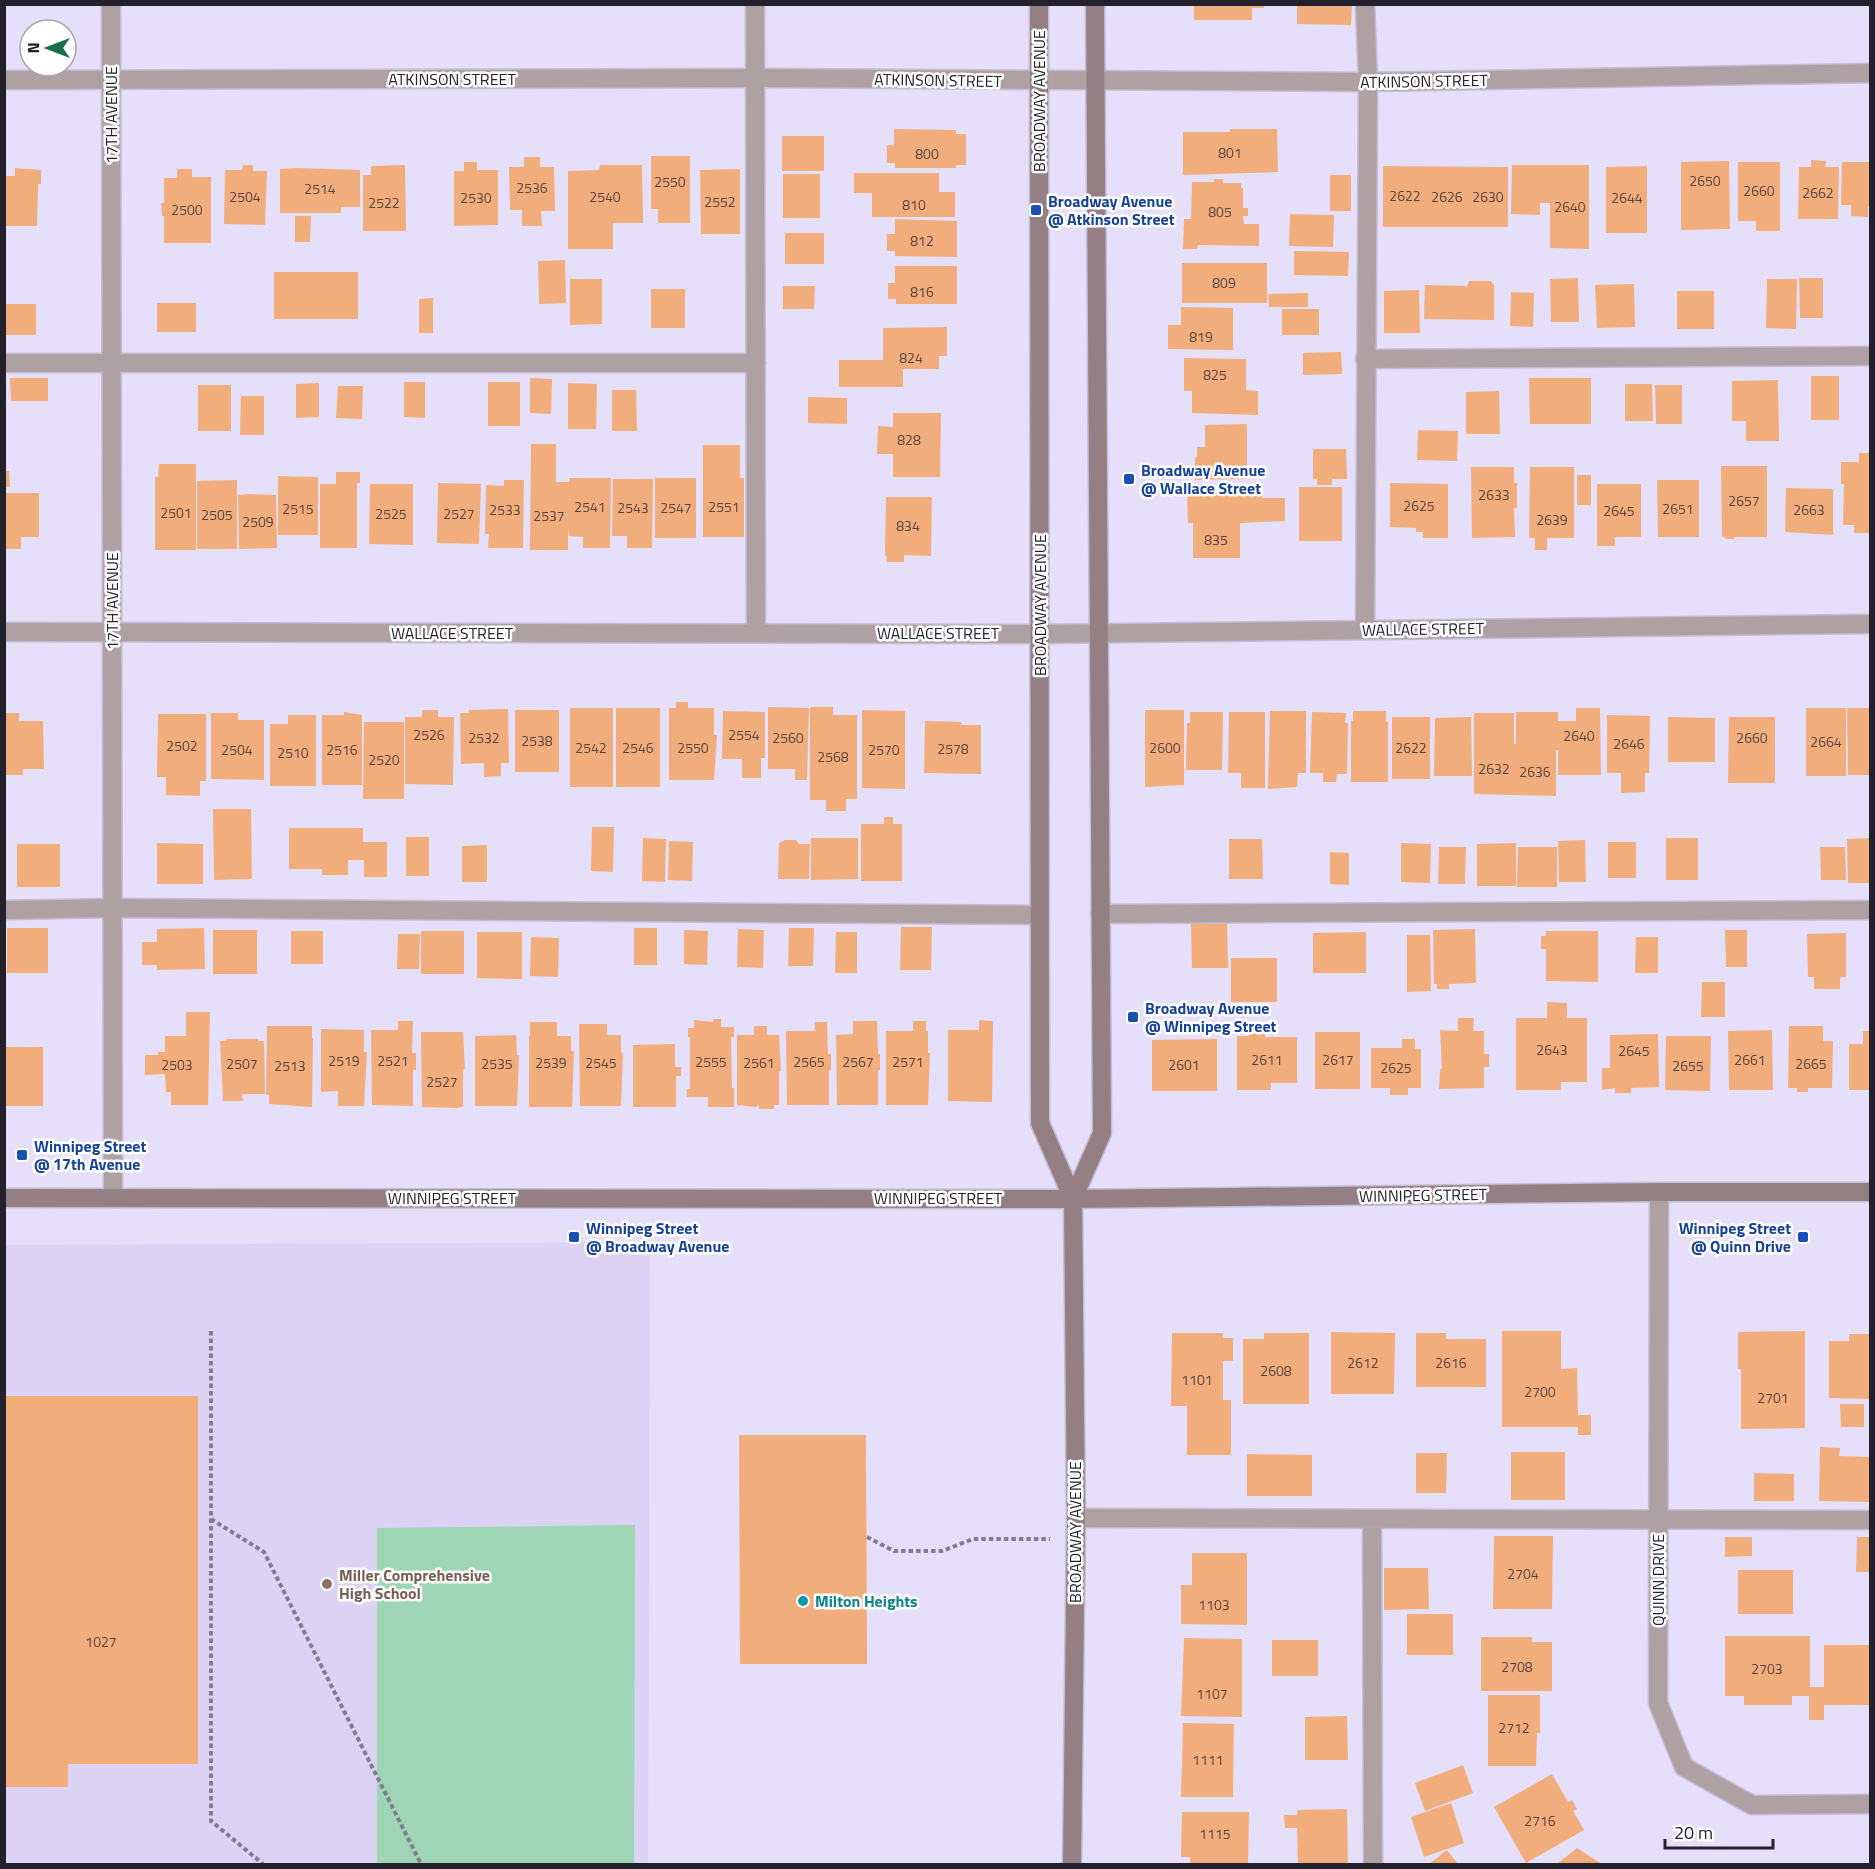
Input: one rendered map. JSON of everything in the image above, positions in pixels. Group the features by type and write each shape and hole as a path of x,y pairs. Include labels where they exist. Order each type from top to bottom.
{"street":[{"name":"17TH AVENUE","path":"111,4 113,1198"},
{"path":"755,4 756,633"},
{"name":"BROADWAY AVENUE","path":"1039,4 1040,1123 1072,1199 1076,1518 1072,1864"},
{"name":"BROADWAY AVENUE","path":"1072,1199 1102,1133 1095,4"},
{"path":"1365,4 1368,82 1365,630"},
{"name":"ATKINSON STREET","path":"4,80 755,78 1368,82 1870,73"},
{"path":"1365,359 1870,356"},
{"path":"4,363 756,363"},
{"name":"WALLACE STREET","path":"4,632 1040,634 1870,624"},
{"path":"4,910 113,908 1039,915"},
{"path":"1100,914 1870,910"},
{"name":"WINNIPEG STREET","path":"4,1198 1072,1199 1659,1192 1870,1192"},
{"name":"QUINN DRIVE","path":"1659,1192 1658,1703 1684,1767 1752,1805 1870,1804"},
{"path":"1076,1518 1870,1520"},
{"path":"1372,1520 1373,1864"}],"path":[{"path":"211,1331 211,1821 263,1864"},
{"path":"211,1519 264,1552 421,1864"},
{"path":"867,1537 894,1551 942,1551 973,1539 1076,1539"}],"shaded area":[{"name":"Miller Comprehensive High School","path":"650,1242 648,1864 5,1864 4,1245"}],"green space":[{"path":"635,1525 634,1864 377,1864 377,1528"}],"building":[{"path":"1194,4 1264,4 1264,8 1252,8 1252,20 1194,20"},
{"path":"1297,4 1352,4 1351,25 1297,24"},
{"path":"894,129 956,130 956,134 966,134 966,165 956,165 956,168 895,168 895,163 887,163 887,145 894,145"},
{"path":"1230,129 1277,129 1278,172 1183,175 1183,132 1230,132"},
{"path":"782,136 824,136 824,171 782,171"},
{"path":"651,156 690,156 690,223 658,223 658,209 651,209"},
{"path":"524,157 540,157 540,167 554,167 555,211 541,211 542,226 522,226 522,210 510,210 509,167 524,167"},
{"path":"1811,160 1826,161 1825,167 1839,167 1838,219 1798,219 1799,167 1811,167"},
{"path":"1729,161 1730,229 1681,230 1681,162"},
{"path":"464,162 477,162 477,170 498,170 498,225 454,226 454,171 464,171"},
{"path":"1738,162 1780,162 1780,231 1756,231 1756,221 1738,221"},
{"path":"1842,162 1870,162 1868,217 1851,216 1851,205 1841,205"},
{"path":"243,165 253,165 253,171 267,171 265,225 224,224 225,170 242,170"},
{"path":"405,165 406,231 363,231 363,175 371,175 371,166"},
{"path":"600,165 642,165 643,223 613,223 613,249 568,249 568,171 599,170"},
{"path":"1512,165 1589,165 1589,249 1550,248 1550,203 1540,203 1540,215 1511,214"},
{"path":"1383,166 1508,167 1508,227 1383,227"},
{"path":"1647,166 1647,233 1606,233 1606,167"},
{"path":"15,168 41,170 41,184 38,184 37,226 4,226 4,176 15,176"},
{"path":"177,169 192,169 192,177 211,177 211,243 164,243 164,216 162,216 161,203 164,203 164,178 177,178"},
{"path":"280,169 360,170 360,207 341,207 341,213 280,213"},
{"path":"740,169 740,234 701,234 700,170"},
{"path":"854,173 939,173 939,192 955,192 955,217 872,217 872,193 854,193"},
{"path":"783,174 820,174 820,218 783,218"},
{"path":"1330,175 1351,175 1351,211 1330,211"},
{"path":"1214,179 1223,179 1223,183 1241,183 1243,208 1248,208 1248,216 1243,216 1244,224 1259,224 1259,246 1198,245 1197,249 1183,249 1184,219 1191,219 1192,182 1214,182"},
{"path":"1290,214 1334,215 1333,247 1289,246"},
{"path":"295,216 311,216 310,242 295,242"},
{"path":"895,219 957,221 957,257 895,256 895,251 887,251 887,234 895,234"},
{"path":"785,233 824,233 824,264 785,264"},
{"path":"1294,251 1349,252 1348,276 1294,275"},
{"path":"565,260 566,303 539,304 538,261"},
{"path":"1182,263 1267,263 1267,303 1182,303"},
{"path":"895,266 957,266 957,304 896,304 896,299 888,299 888,283 895,283"},
{"path":"274,272 358,272 358,319 274,319"},
{"path":"1578,278 1579,322 1551,322 1550,279"},
{"path":"1799,278 1823,278 1823,318 1800,318"},
{"path":"570,279 602,279 602,324 570,325"},
{"path":"1767,279 1797,279 1796,329 1766,328"},
{"path":"1469,281 1491,281 1494,285 1494,320 1424,319 1425,285 1466,286 1466,289"},
{"path":"1634,284 1635,327 1597,328 1595,285"},
{"path":"783,286 815,286 814,309 783,309"},
{"path":"651,289 685,289 685,328 651,328"},
{"path":"1419,290 1420,333 1384,333 1384,291"},
{"path":"1677,291 1714,291 1714,329 1677,329"},
{"path":"1511,292 1534,293 1533,327 1510,326"},
{"path":"1308,293 1308,307 1269,307 1268,294"},
{"path":"433,298 433,333 419,333 419,299"},
{"path":"157,303 196,303 196,332 157,332"},
{"path":"4,304 36,304 36,335 4,335"},
{"path":"1181,307 1233,308 1233,350 1168,349 1168,325 1181,325"},
{"path":"1282,309 1319,309 1319,335 1282,335"},
{"path":"947,327 947,356 939,356 939,369 903,369 903,387 839,387 839,360 883,360 883,328"},
{"path":"1341,352 1342,374 1303,375 1303,353"},
{"path":"1184,358 1246,359 1246,390 1258,391 1258,415 1192,413 1192,391 1184,391"},
{"path":"1811,376 1839,376 1839,420 1811,420"},
{"path":"10,378 48,378 48,401 11,401"},
{"path":"530,378 552,379 551,414 530,413"},
{"path":"1529,378 1591,378 1591,424 1530,424"},
{"path":"1778,380 1779,441 1746,441 1746,421 1732,421 1732,381"},
{"path":"404,382 425,382 425,418 404,417"},
{"path":"488,382 520,382 520,426 488,426"},
{"path":"319,383 319,417 296,418 296,384"},
{"path":"568,383 597,384 596,429 568,429"},
{"path":"1625,384 1652,384 1653,421 1625,421"},
{"path":"198,385 231,385 231,431 198,431"},
{"path":"1655,385 1682,385 1682,424 1656,424"},
{"path":"338,386 363,386 362,419 336,418"},
{"path":"612,390 636,390 637,431 612,431"},
{"path":"1499,391 1500,434 1466,434 1466,392"},
{"path":"241,396 264,396 264,435 240,435"},
{"path":"808,397 847,398 847,424 808,423"},
{"path":"893,413 941,413 940,477 893,477 893,454 877,454 878,426 893,427"},
{"path":"1247,424 1247,479 1195,480 1195,457 1197,457 1197,447 1205,447 1205,425"},
{"path":"1418,430 1458,431 1457,461 1417,460"},
{"path":"531,444 556,444 556,482 569,482 569,478 611,478 610,548 583,548 583,537 569,536 568,527 568,550 530,550"},
{"path":"703,445 740,445 740,478 744,478 744,537 703,537"},
{"path":"1313,449 1346,449 1347,479 1332,479 1332,485 1317,485 1317,479 1313,479"},
{"path":"1859,453 1870,453 1870,533 1854,533 1854,525 1843,525 1844,484 1841,484 1841,462 1859,462"},
{"path":"159,464 196,464 196,550 155,550 155,477 158,477"},
{"path":"1721,466 1767,466 1767,537 1725,539 1722,537"},
{"path":"1471,467 1514,467 1514,483 1517,483 1517,508 1514,508 1515,537 1472,538"},
{"path":"1530,467 1574,467 1574,538 1547,538 1547,550 1535,550 1535,538 1529,538"},
{"path":"4,471 9,471 10,487 4,487"},
{"path":"336,472 360,472 360,483 357,483 357,548 320,548 320,484 336,484"},
{"path":"1577,475 1591,475 1591,505 1577,505"},
{"path":"278,476 318,477 318,535 278,535"},
{"path":"655,478 696,478 696,538 655,538"},
{"path":"613,479 653,479 652,548 627,548 627,536 612,536"},
{"path":"237,480 237,549 197,549 197,481"},
{"path":"504,480 524,480 523,548 488,548 489,534 485,534 486,485 504,486"},
{"path":"1657,480 1699,480 1699,537 1658,537"},
{"path":"438,483 481,484 479,544 437,543"},
{"path":"1390,483 1448,484 1448,538 1423,538 1423,532 1416,532 1416,528 1390,527"},
{"path":"370,484 413,484 413,545 369,544"},
{"path":"1597,484 1641,484 1641,537 1615,537 1615,546 1597,546"},
{"path":"1299,487 1342,487 1342,541 1299,541"},
{"path":"1786,488 1833,489 1833,535 1785,532"},
{"path":"1262,491 1262,498 1285,498 1285,521 1240,523 1240,558 1193,558 1193,523 1188,523 1187,492"},
{"path":"4,493 39,493 39,537 21,537 21,549 5,549"},
{"path":"238,495 276,495 277,548 239,549"},
{"path":"886,497 932,497 931,556 904,555 904,562 887,562 887,556 885,556"},
{"path":"676,702 688,702 688,708 714,708 714,735 717,735 714,780 669,780 669,708 676,708"},
{"path":"768,707 809,708 807,780 795,780 795,769 768,769"},
{"path":"810,707 833,707 833,715 857,715 857,799 846,799 846,811 826,811 826,800 810,800"},
{"path":"570,708 613,708 613,787 570,787"},
{"path":"616,708 660,708 660,787 616,787"},
{"path":"1576,708 1600,708 1601,775 1558,775 1558,750 1556,750 1556,796 1474,794 1474,713 1514,713 1514,744 1516,744 1516,712 1558,712 1558,721 1576,721"},
{"path":"1806,708 1846,708 1846,776 1806,776"},
{"path":"1847,708 1870,708 1870,775 1848,775"},
{"path":"508,709 509,763 501,763 501,776 484,777 484,763 461,764 460,713 469,713 469,710"},
{"path":"422,710 438,710 438,717 454,717 453,785 405,784 405,717 422,717"},
{"path":"515,710 559,710 559,772 515,772"},
{"path":"862,710 905,711 905,789 862,788"},
{"path":"1145,710 1184,710 1184,785 1145,787"},
{"path":"723,711 765,712 765,758 761,758 761,778 742,778 742,759 722,759"},
{"path":"1270,711 1306,711 1306,773 1298,773 1297,787 1268,789"},
{"path":"1353,711 1386,711 1388,782 1351,782"},
{"path":"344,712 362,715 362,785 322,785 322,715 344,715"},
{"path":"1190,712 1223,712 1222,770 1186,770 1187,723 1190,723"},
{"path":"1229,712 1265,712 1265,788 1241,788 1241,773 1228,773"},
{"path":"1312,712 1346,713 1345,723 1348,723 1347,774 1337,774 1336,782 1323,782 1323,773 1310,773"},
{"path":"6,713 19,713 19,721 43,721 44,769 23,769 23,775 4,775"},
{"path":"211,713 238,713 238,720 264,720 264,780 211,779"},
{"path":"158,714 206,714 206,781 200,781 200,796 166,795 166,777 157,777"},
{"path":"288,715 316,715 316,786 270,786 270,724 288,724"},
{"path":"1607,715 1650,716 1649,773 1645,773 1645,792 1621,793 1621,773 1607,773"},
{"path":"1392,717 1430,717 1430,779 1392,779"},
{"path":"1471,717 1472,776 1434,776 1435,718"},
{"path":"1668,717 1715,718 1715,762 1668,762"},
{"path":"1729,717 1775,717 1775,783 1728,783"},
{"path":"925,721 981,725 981,774 924,773"},
{"path":"364,722 404,722 404,799 363,799"},
{"path":"213,809 251,809 252,879 214,880"},
{"path":"884,817 893,817 893,824 902,824 902,881 861,881 861,824 884,824"},
{"path":"592,827 614,827 613,872 591,871"},
{"path":"289,828 363,828 363,842 387,842 387,877 364,877 364,860 348,860 348,875 322,875 322,869 289,869"},
{"path":"406,837 429,837 429,876 406,876"},
{"path":"643,838 666,839 665,882 642,881"},
{"path":"811,838 858,838 858,879 811,880"},
{"path":"1666,838 1698,838 1698,880 1666,880"},
{"path":"1870,838 1870,883 1848,883 1847,839"},
{"path":"1229,839 1262,839 1263,879 1229,879"},
{"path":"785,840 810,844 809,879 778,879 779,843"},
{"path":"1585,840 1586,882 1559,882 1558,841"},
{"path":"669,841 693,842 692,881 668,880"},
{"path":"1608,842 1636,842 1636,878 1608,878"},
{"path":"157,843 203,844 203,884 157,884"},
{"path":"1401,843 1431,844 1430,883 1401,882"},
{"path":"1516,843 1516,886 1477,886 1477,844"},
{"path":"17,844 60,844 60,887 17,887"},
{"path":"487,845 487,882 462,882 462,846"},
{"path":"1439,847 1466,847 1465,884 1438,884"},
{"path":"1518,847 1557,847 1557,887 1517,887"},
{"path":"1820,847 1845,847 1846,880 1821,880"},
{"path":"1330,852 1349,853 1349,885 1330,884"},
{"path":"1227,922 1228,968 1192,968 1191,923"},
{"path":"901,927 932,927 931,970 900,970"},
{"path":"7,928 48,928 48,973 7,973"},
{"path":"204,928 205,969 157,970 157,965 142,965 142,942 157,942 157,929"},
{"path":"634,928 657,928 657,965 634,965"},
{"path":"789,928 814,928 813,966 788,966"},
{"path":"738,929 764,930 763,968 737,967"},
{"path":"1475,929 1476,983 1449,984 1449,989 1437,989 1437,984 1434,984 1433,930"},
{"path":"213,930 257,930 257,974 213,974"},
{"path":"684,930 708,931 707,965 684,964"},
{"path":"1725,930 1747,930 1747,967 1726,967"},
{"path":"291,931 323,931 323,964 291,964"},
{"path":"421,931 464,931 464,974 421,974"},
{"path":"1546,931 1598,931 1598,982 1546,981 1546,949 1541,949 1541,936 1546,936"},
{"path":"477,932 522,932 522,979 477,978"},
{"path":"836,932 857,932 857,973 835,973"},
{"path":"1366,932 1366,973 1313,973 1313,933"},
{"path":"1846,933 1846,977 1840,977 1840,989 1814,989 1814,977 1808,977 1807,934"},
{"path":"398,934 420,934 419,969 397,969"},
{"path":"1407,935 1430,935 1431,991 1407,992"},
{"path":"531,937 559,938 558,977 530,976"},
{"path":"1636,937 1658,937 1658,973 1635,973"},
{"path":"1231,958 1277,958 1277,1002 1231,1002"},
{"path":"1702,982 1725,982 1725,1017 1701,1017"},
{"path":"1547,1002 1567,1003 1567,1018 1587,1018 1587,1082 1561,1082 1561,1090 1516,1090 1516,1018 1547,1018"},
{"path":"186,1012 210,1012 208,1105 171,1105 171,1092 166,1092 165,1074 145,1075 145,1055 158,1055 158,1052 165,1052 165,1036 186,1036"},
{"path":"1458,1018 1474,1018 1473,1031 1484,1031 1484,1054 1489,1054 1489,1067 1484,1067 1484,1088 1439,1089 1440,1069 1442,1069 1440,1030 1458,1031"},
{"path":"713,1019 721,1019 721,1027 734,1027 734,1037 731,1037 734,1107 708,1107 708,1097 687,1097 687,1089 690,1089 688,1028 694,1028 694,1020 713,1022"},
{"path":"979,1020 993,1021 992,1102 948,1101 948,1030 979,1030"},
{"path":"398,1021 413,1021 412,1053 416,1053 416,1070 413,1070 413,1106 372,1105 371,1030 398,1030"},
{"path":"853,1021 877,1021 878,1054 880,1054 878,1105 837,1105 836,1035 853,1034"},
{"path":"913,1021 926,1021 926,1031 928,1031 928,1053 930,1053 928,1105 886,1105 886,1031 913,1031"},
{"path":"530,1022 557,1022 557,1036 571,1036 571,1051 574,1051 572,1107 529,1107"},
{"path":"815,1022 827,1022 828,1054 831,1054 829,1105 787,1105 786,1031 815,1031"},
{"path":"1249,1023 1265,1023 1265,1037 1297,1037 1297,1083 1271,1083 1271,1090 1237,1090 1237,1036 1249,1036"},
{"path":"579,1024 607,1024 607,1035 621,1035 621,1053 623,1053 621,1106 580,1106"},
{"path":"267,1026 312,1026 312,1107 269,1104 269,1095 266,1095"},
{"path":"754,1026 767,1026 767,1035 779,1035 781,1071 779,1071 779,1105 774,1105 774,1109 759,1109 759,1105 756,1107 737,1105 737,1035 754,1035"},
{"path":"1789,1026 1823,1026 1823,1041 1833,1041 1832,1088 1808,1088 1808,1092 1797,1092 1797,1088 1788,1088"},
{"path":"321,1029 364,1030 364,1052 367,1052 364,1106 338,1106 338,1091 321,1092"},
{"path":"1772,1030 1773,1090 1729,1090 1728,1031"},
{"path":"1863,1031 1870,1031 1870,1090 1849,1090 1849,1044 1863,1044"},
{"path":"421,1032 463,1032 465,1069 463,1069 463,1107 422,1107"},
{"path":"1315,1032 1360,1032 1360,1089 1315,1089"},
{"path":"1658,1034 1659,1087 1631,1088 1631,1093 1615,1093 1615,1088 1602,1090 1602,1068 1610,1068 1610,1035"},
{"path":"516,1035 517,1055 519,1055 517,1106 475,1106 475,1036"},
{"path":"1666,1036 1711,1036 1710,1091 1665,1090"},
{"path":"226,1039 264,1041 265,1094 242,1094 243,1101 223,1101 220,1041 226,1041"},
{"path":"1217,1039 1217,1091 1152,1091 1152,1040"},
{"path":"1402,1039 1415,1039 1415,1049 1421,1049 1421,1088 1408,1088 1408,1095 1390,1095 1390,1088 1371,1088 1371,1048 1402,1048"},
{"path":"675,1044 675,1067 681,1067 681,1076 676,1076 676,1107 633,1107 633,1045"},
{"path":"5,1047 43,1047 43,1106 5,1106"},
{"path":"1502,1331 1561,1331 1561,1369 1577,1368 1578,1415 1591,1415 1591,1435 1578,1435 1578,1427 1502,1427"},
{"path":"1805,1331 1805,1428 1741,1429 1741,1369 1738,1369 1738,1332"},
{"path":"1331,1332 1395,1333 1394,1394 1331,1394"},
{"path":"1172,1333 1223,1333 1223,1338 1233,1338 1233,1361 1223,1361 1223,1400 1231,1400 1231,1455 1187,1455 1187,1406 1171,1406"},
{"path":"1264,1333 1309,1333 1309,1404 1243,1404 1243,1339 1264,1339"},
{"path":"1416,1333 1446,1333 1446,1339 1486,1339 1486,1387 1416,1387"},
{"path":"1849,1334 1870,1334 1870,1399 1829,1398 1829,1341 1849,1341"},
{"path":"4,1396 198,1396 198,1764 68,1764 68,1787 4,1787"},
{"path":"1840,1404 1864,1404 1864,1427 1841,1427"},
{"name":"Milton Heights","path":"739,1435 866,1435 867,1664 740,1664"},
{"path":"1820,1447 1840,1448 1839,1456 1870,1457 1870,1502 1819,1501"},
{"path":"1511,1452 1565,1452 1565,1500 1511,1500"},
{"path":"1416,1453 1447,1453 1446,1493 1416,1493"},
{"path":"1247,1454 1312,1455 1312,1496 1247,1496"},
{"path":"1754,1473 1794,1474 1794,1501 1754,1501"},
{"path":"1494,1536 1553,1536 1552,1609 1493,1609"},
{"path":"1725,1537 1752,1537 1752,1556 1725,1557"},
{"path":"1857,1537 1870,1537 1870,1572 1856,1572"},
{"path":"1192,1553 1247,1553 1247,1625 1181,1624 1181,1585 1192,1585"},
{"path":"1384,1568 1428,1568 1429,1609 1384,1610"},
{"path":"1738,1570 1793,1570 1793,1614 1738,1614"},
{"path":"1407,1614 1453,1614 1453,1655 1407,1655"},
{"path":"1725,1636 1810,1636 1810,1687 1824,1687 1824,1645 1870,1645 1870,1705 1824,1705 1824,1720 1809,1720 1809,1696 1792,1696 1792,1705 1744,1705 1744,1696 1725,1696"},
{"path":"1481,1637 1532,1637 1532,1642 1552,1642 1552,1691 1481,1691"},
{"path":"1184,1638 1242,1639 1242,1717 1181,1716"},
{"path":"1272,1640 1318,1640 1318,1676 1272,1676"},
{"path":"1488,1695 1540,1695 1540,1733 1537,1733 1536,1766 1488,1766"},
{"path":"1347,1716 1348,1760 1305,1760 1305,1717"},
{"path":"1183,1723 1234,1724 1233,1797 1181,1797"},
{"path":"1463,1765 1473,1793 1425,1811 1415,1783"},
{"path":"1552,1774 1568,1802 1572,1800 1577,1809 1573,1811 1584,1830 1526,1863 1494,1807"},
{"path":"1451,1803 1464,1843 1424,1857 1411,1817"},
{"path":"1347,1809 1348,1864 1298,1864 1297,1828 1285,1828 1284,1815 1297,1815 1297,1810"},
{"path":"1182,1812 1249,1812 1248,1864 1190,1864 1190,1857 1181,1857"},
{"path":"1577,1848 1602,1864 1557,1864"},
{"path":"1447,1850 1458,1864 1429,1864"}],"place":[{"name":"Broadway Avenue @ Atkinson Street","path":"1036,210"},
{"name":"Broadway Avenue @ Wallace Street","path":"1129,479"},
{"name":"Broadway Avenue @ Winnipeg Street","path":"1133,1017"},
{"name":"Winnipeg Street @ 17th Avenue","path":"22,1155"},
{"name":"Winnipeg Street @ Broadway Avenue","path":"574,1237"},
{"name":"Winnipeg Street @ Quinn Drive","path":"1803,1237"},
{"name":"Miller Comprehensive High School","path":"327,1584"},
{"name":"Milton Heights","path":"803,1601"}]}
